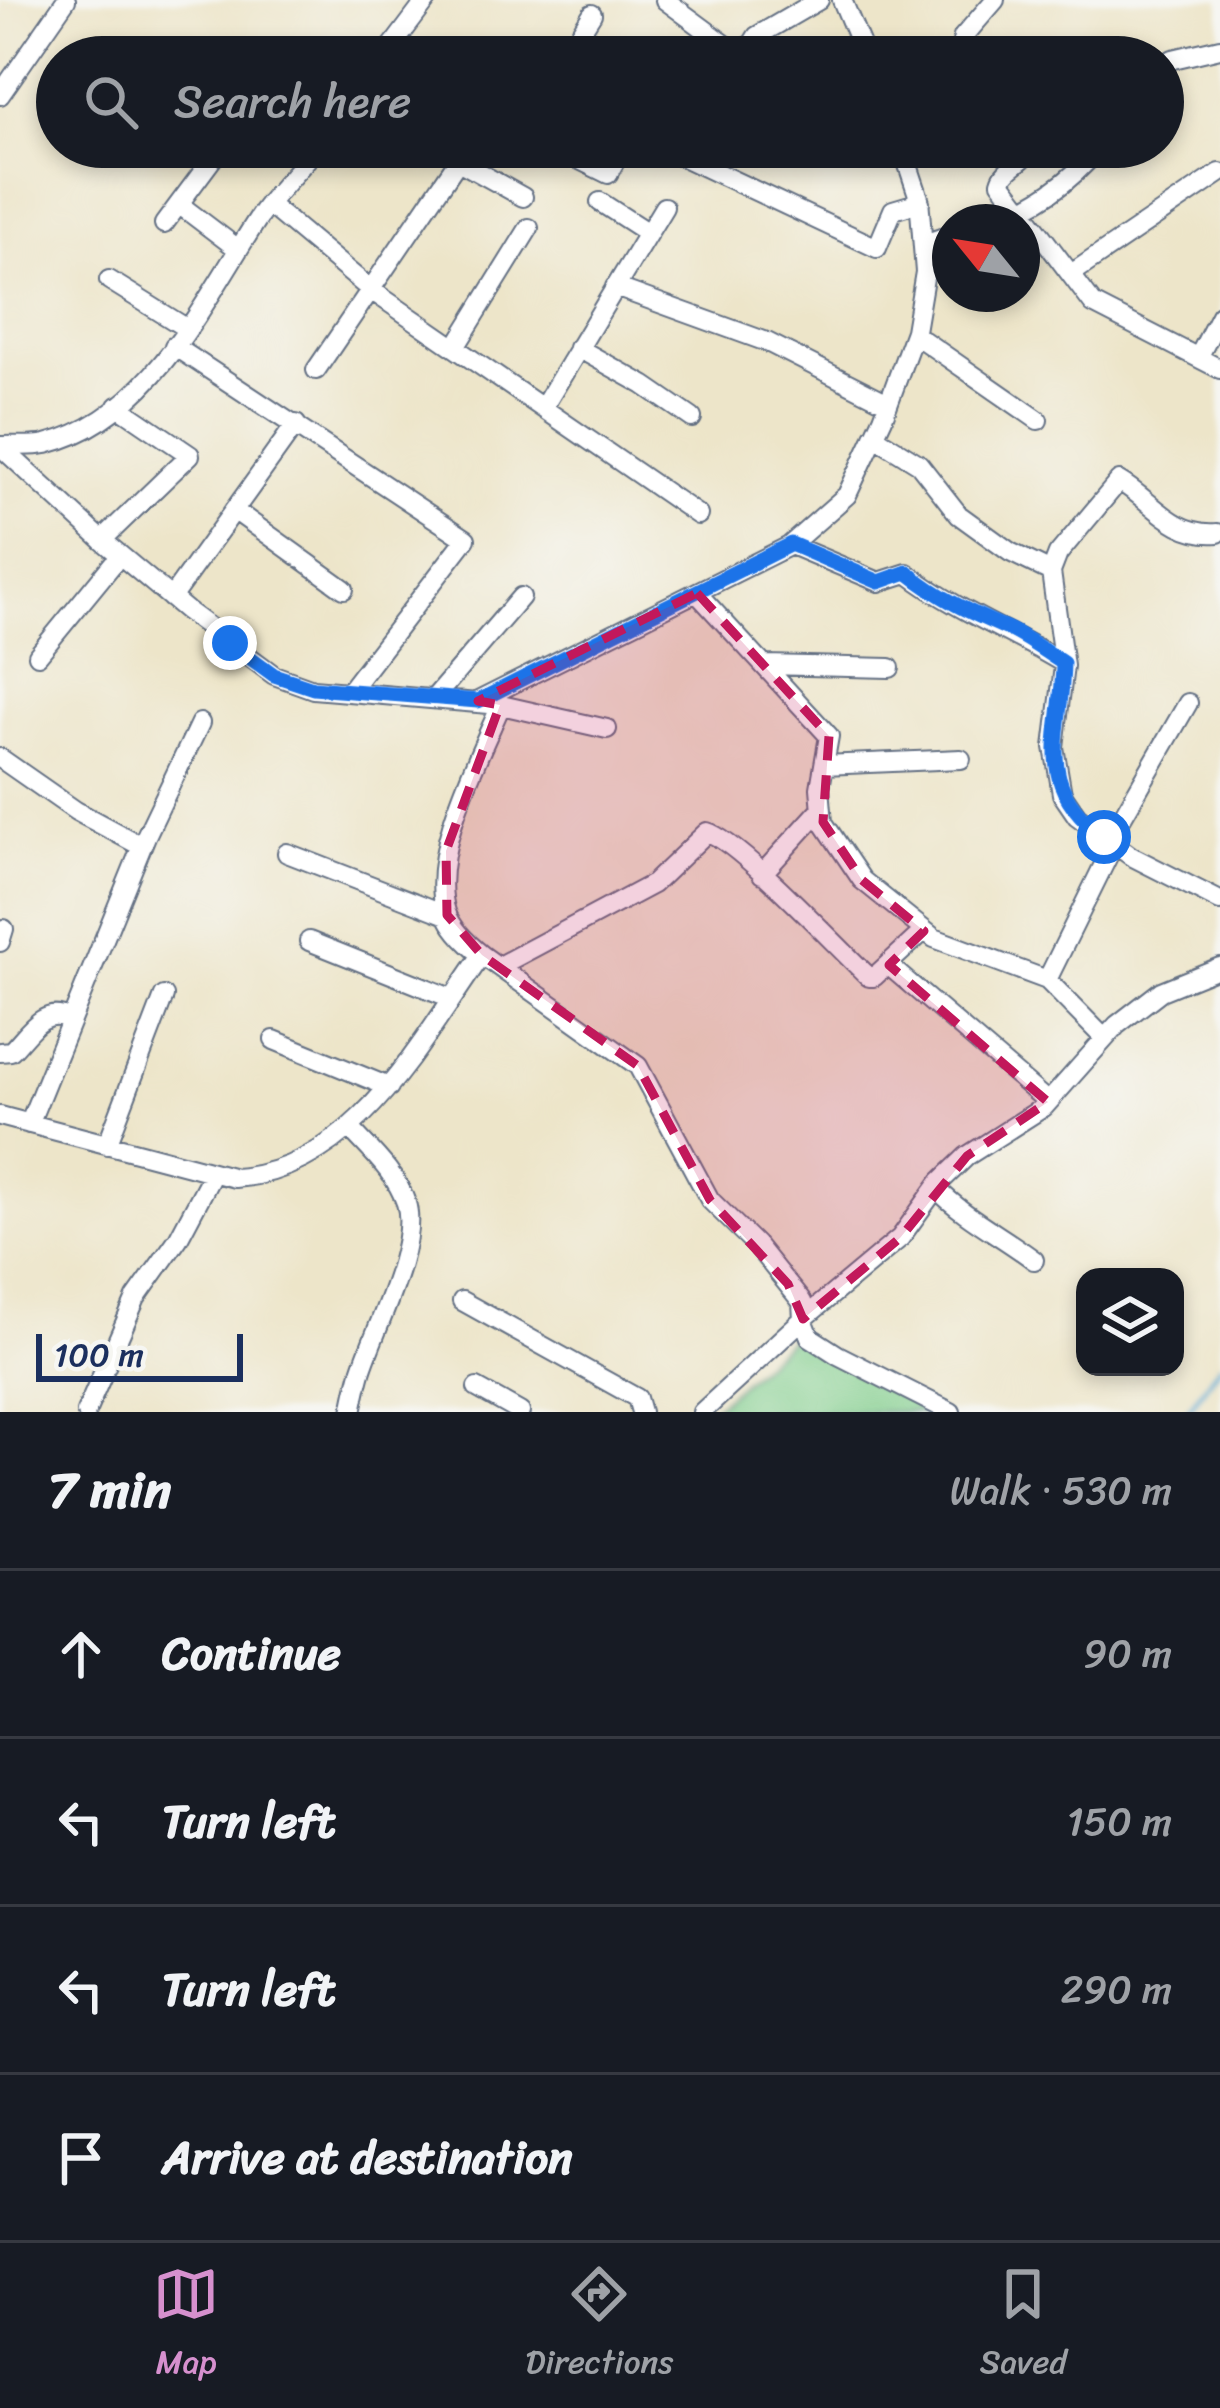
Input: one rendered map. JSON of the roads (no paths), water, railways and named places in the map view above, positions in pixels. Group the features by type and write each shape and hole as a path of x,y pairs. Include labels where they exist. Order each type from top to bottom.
{"street":[{"path":"41,36 66,0"},
{"path":"400,36 427,0"},
{"path":"665,0 714,36"},
{"path":"756,36 819,0"},
{"path":"842,0 857,36"},
{"path":"964,36 995,0"},
{"path":"578,36 592,14"},
{"path":"0,95 36,43"},
{"path":"1184,56 1220,48"},
{"path":"164,224 206,168"},
{"path":"0,446 45,444 97,421 136,392 174,346 268,205 299,168"},
{"path":"316,370 453,168"},
{"path":"471,168 524,197"},
{"path":"707,168 878,248 893,210 920,202"},
{"path":"478,701 791,544 847,495 914,334 925,272 920,202 909,168"},
{"path":"1010,168 1001,182 1016,204"},
{"path":"1034,204 1082,168"},
{"path":"1071,274 1220,173"},
{"path":"600,202 648,233"},
{"path":"180,205 238,249"},
{"path":"268,205 371,290 698,515"},
{"path":"544,406 664,207"},
{"path":"456,346 529,228"},
{"path":"1040,236 1093,304 1220,369"},
{"path":"924,244 932,241"},
{"path":"109,280 186,328"},
{"path":"616,286 748,334 888,403"},
{"path":"1199,356 1220,314"},
{"path":"914,334 1038,420"},
{"path":"174,346 466,539 350,690"},
{"path":"578,348 692,418"},
{"path":"102,541 190,454 118,406"},
{"path":"171,598 296,424"},
{"path":"874,436 919,464 959,514 1010,552 1051,572"},
{"path":"0,446 102,541 274,675 313,688 478,701 607,729"},
{"path":"1219,528 1188,529 1163,519 1119,481 1058,554 1051,572 1063,663 1054,747 1062,794 1077,816 1112,842 1220,901"},
{"path":"234,510 344,590"},
{"path":"791,544 879,582 907,572 939,598 1000,625 1063,663"},
{"path":"38,655 120,555"},
{"path":"697,593 829,736 823,822 862,880 934,938 1047,980 1103,1037"},
{"path":"435,697 521,596"},
{"path":"766,665 890,668"},
{"path":"1047,980 1112,842 1188,703"},
{"path":"501,705 446,851 442,887 447,915 466,942 638,1066 710,1200 757,1245 802,1303 810,1336 951,1412"},
{"path":"28,1124 141,847 200,723"},
{"path":"0,758 76,811 141,847"},
{"path":"824,765 961,759"},
{"path":"762,874 821,808"},
{"path":"0,1116 235,1178 265,1176 350,1128 388,1087 451,998 490,960 653,884 706,832 716,834 762,874 869,977 924,931"},
{"path":"287,853 447,915"},
{"path":"309,941 451,998"},
{"path":"888,965 1048,1102"},
{"path":"702,1412 901,1238 936,1188 980,1146 1048,1102 1103,1037 1161,991 1220,967"},
{"path":"107,1145 164,996"},
{"path":"0,1052 11,1051 44,1016 57,1013 68,1019"},
{"path":"274,1040 388,1087"},
{"path":"350,1128 390,1172 410,1221 386,1313 362,1367 352,1412"},
{"path":"86,1412 136,1298 201,1202 213,1172"},
{"path":"936,1188 961,1214 978,1218 1034,1261"},
{"path":"462,1301 637,1398 641,1412"},
{"path":"477,1388 520,1412"}],"waterway":[{"path":"1187,1412 1220,1365"}]}
